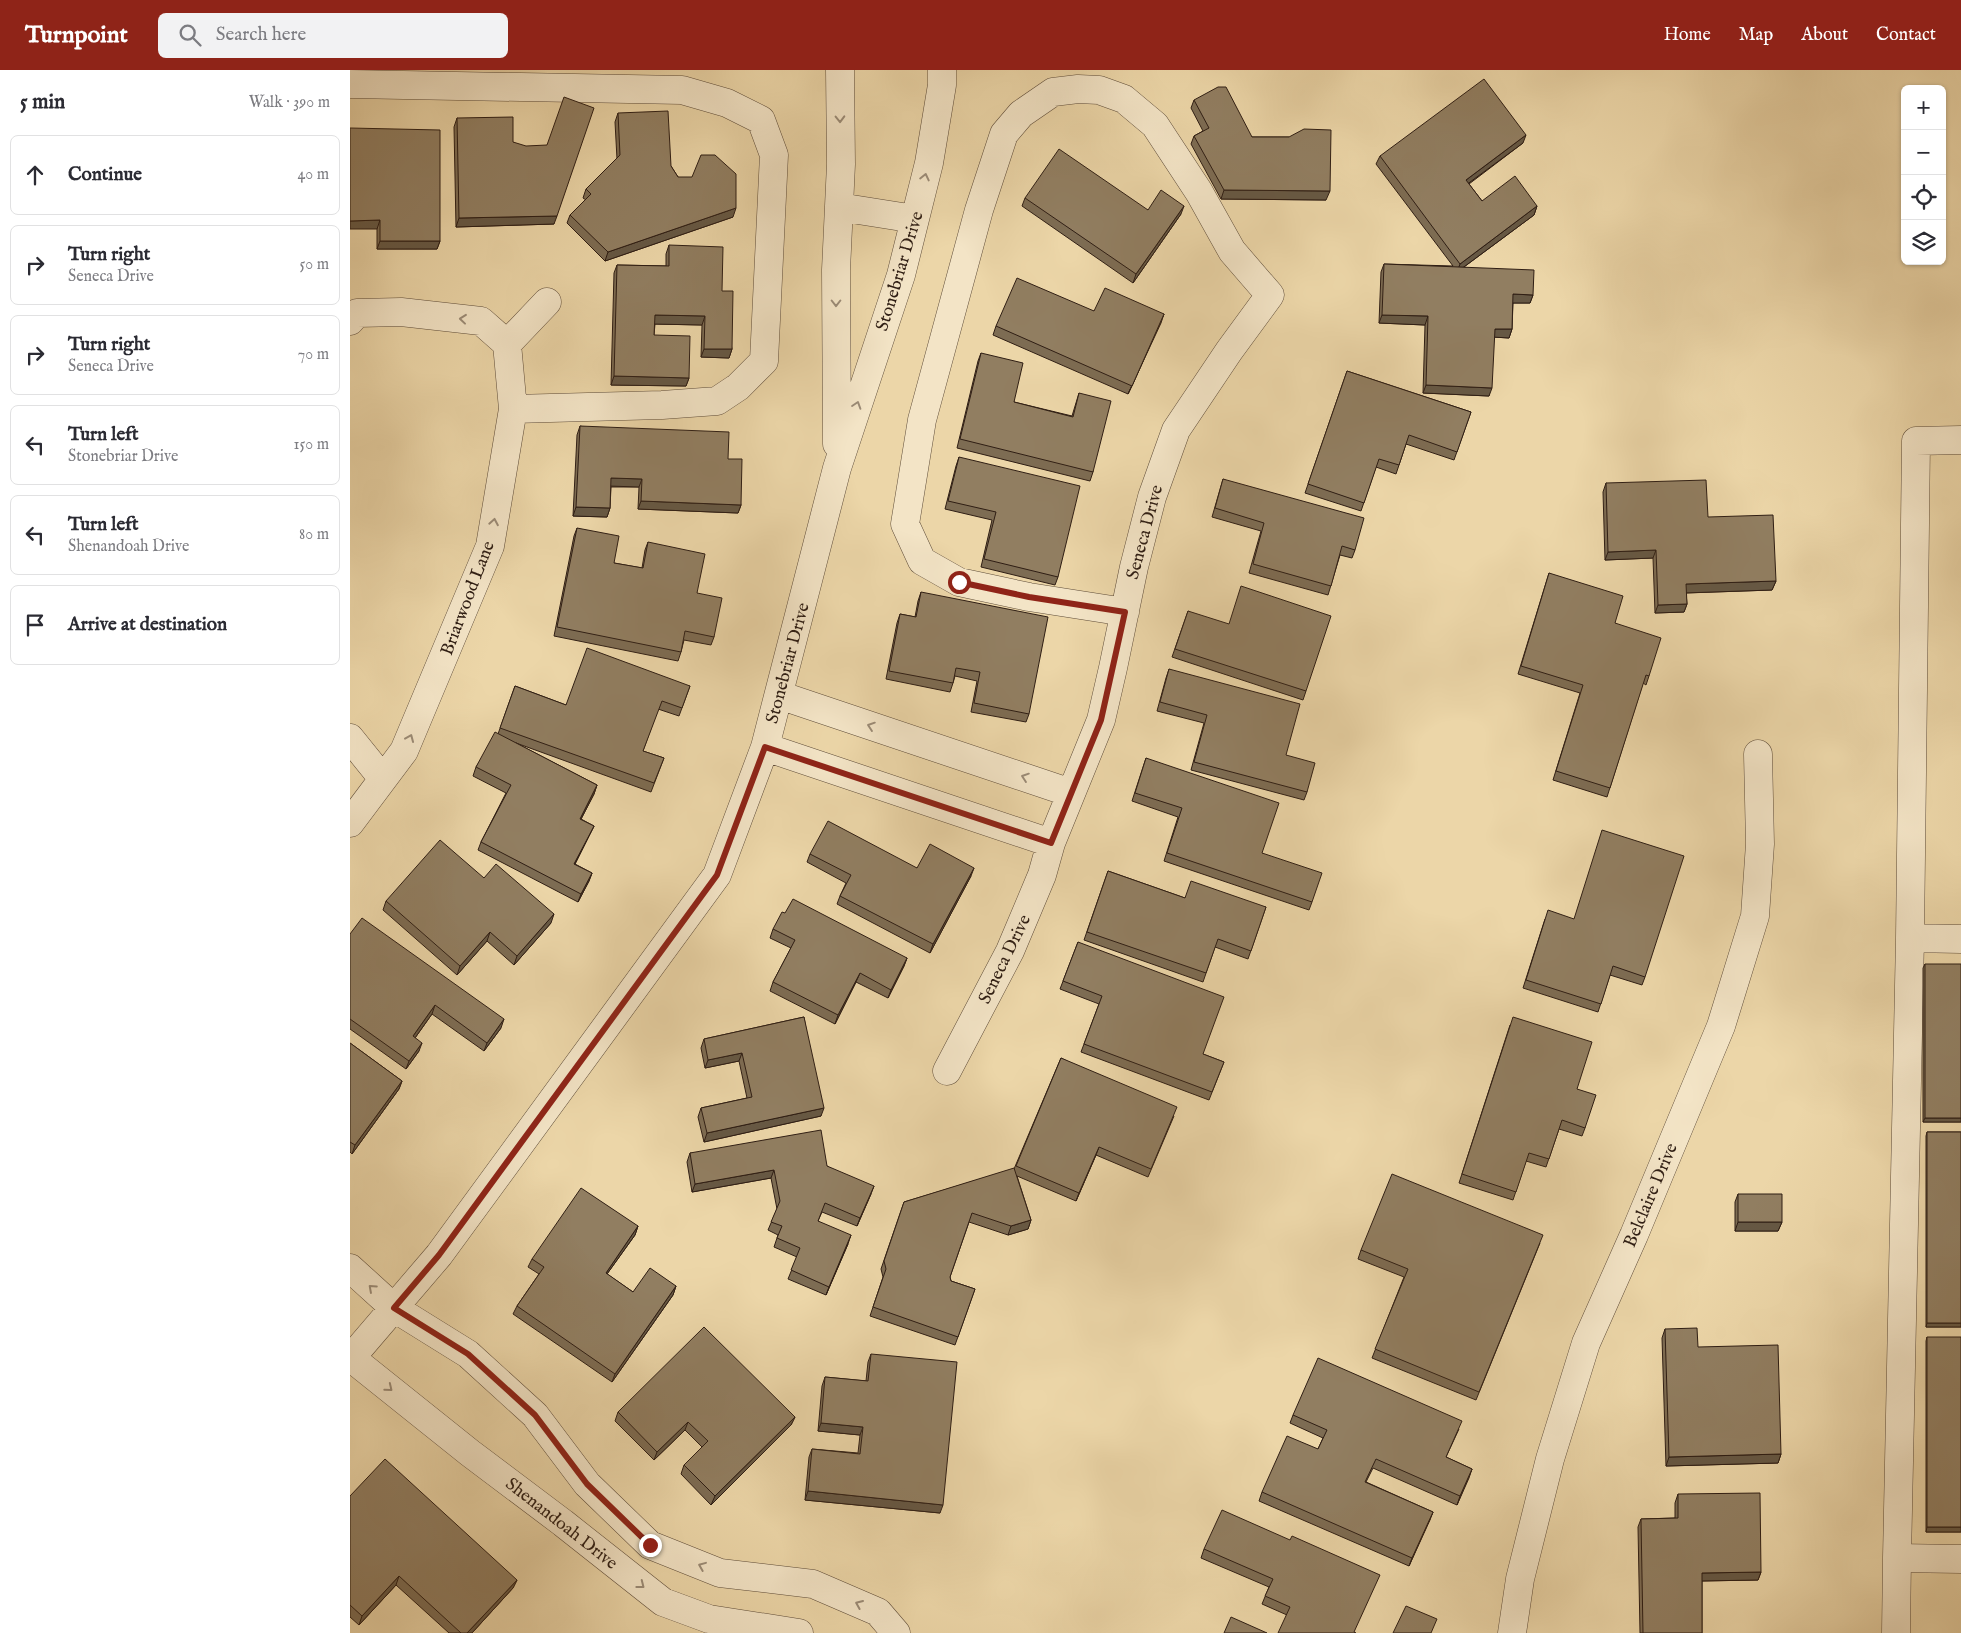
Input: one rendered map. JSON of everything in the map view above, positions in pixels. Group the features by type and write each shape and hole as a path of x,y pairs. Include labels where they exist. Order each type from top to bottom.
{"street":[{"name":"Stonebriar Drive","path":"837,468 836,270 841,164 840,70"},
{"name":"Stonebriar Drive","path":"350,1357 439,1255 717,875 765,747 837,468 900,275 916,219 929,163 942,84 942,70"},
{"path":"350,84 682,90 727,103 761,120 774,155 764,361 738,387 717,401 662,405 513,409"},
{"name":"Seneca Drive","path":"947,1071 1010,951 1042,875 1051,843 1101,720 1125,612 1134,567 1152,497 1176,430 1229,351 1270,295 1232,251 1199,192 1155,125 1124,99 1098,90 1078,89 1053,92 1021,114 1004,134 979,210 922,420 905,524 922,561 959,582 1029,597 1125,612"},
{"path":"839,208 916,219"},
{"path":"350,321 357,313 401,312 480,321 507,344 547,302"},
{"name":"Briarwood Lane","path":"350,823 404,751 490,546 513,409 507,344"},
{"path":"1896,1633 1910,938 1916,441 1961,440"},
{"path":"779,695 1071,793"},
{"path":"350,738 384,779"},
{"path":"765,747 1051,843"},
{"name":"Belclaire Drive","path":"1512,1633 1520,1579 1547,1468 1586,1343 1634,1235 1721,1026 1755,916 1760,844 1758,754"},
{"path":"1910,938 1961,939"},
{"path":"350,1268 394,1308 468,1354 535,1415 587,1484 650,1545 720,1573 813,1584 878,1612 896,1633"},
{"name":"Shenandoah Drive","path":"350,1357 470,1453 563,1522 663,1602 709,1618 799,1633"},
{"path":"1897,1558 1961,1559"}],"building":[{"path":"1484,79 1526,135 1466,180 1482,201 1515,176 1537,206 1460,264 1380,156"},
{"path":"1218,87 1226,87 1252,137 1289,137 1304,129 1331,130 1330,191 1224,190 1194,136 1209,128 1194,100"},
{"path":"564,97 594,108 557,216 459,218 457,118 513,117 513,142 526,146 547,145"},
{"path":"668,111 671,166 678,177 692,177 701,155 715,155 736,174 736,208 608,252 570,215 591,194 586,189 620,155 618,113"},
{"path":"350,128 440,130 440,241 380,241 380,220 350,221"},
{"path":"1059,149 1148,210 1161,190 1184,206 1136,274 1025,198"},
{"path":"669,245 723,247 722,291 733,291 732,349 704,349 705,316 655,315 654,335 690,336 689,378 614,376 617,265 669,266"},
{"path":"1384,264 1534,270 1533,295 1513,294 1512,329 1495,329 1492,388 1426,385 1428,316 1382,315"},
{"path":"1017,278 1094,311 1105,288 1164,314 1132,386 996,326"},
{"path":"981,353 1023,363 1014,402 1073,417 1079,393 1111,401 1093,472 960,439"},
{"path":"1347,371 1471,412 1457,452 1409,435 1399,465 1379,459 1364,503 1308,484"},
{"path":"580,426 729,432 728,459 742,459 741,505 641,501 642,479 611,478 610,508 576,507"},
{"path":"959,457 1080,486 1058,577 984,559 996,512 948,501"},
{"path":"1223,479 1364,518 1355,550 1342,546 1331,586 1253,564 1264,523 1215,508"},
{"path":"1706,480 1708,517 1773,515 1776,581 1686,584 1687,604 1658,605 1656,550 1608,552 1606,483"},
{"path":"577,528 619,536 614,563 643,568 648,542 705,554 697,593 722,598 714,637 685,631 681,652 557,627"},
{"path":"1549,573 1623,596 1615,623 1661,638 1649,676 1646,675 1610,788 1556,771 1583,685 1521,666"},
{"path":"1241,586 1331,616 1306,691 1175,649 1188,611 1229,624"},
{"path":"921,592 1048,617 1029,714 974,703 980,672 956,668 953,683 889,671 900,614 916,617"},
{"path":"587,648 690,686 682,708 662,701 643,751 664,758 654,783 500,728 515,686 566,705"},
{"path":"1169,669 1300,704 1286,755 1315,763 1307,792 1194,762 1207,715 1160,702"},
{"path":"495,732 597,785 580,819 594,826 574,864 592,873 581,894 481,842 511,785 476,767"},
{"path":"1146,758 1279,803 1262,853 1322,873 1312,902 1167,853 1182,808 1135,793"},
{"path":"828,821 917,868 930,844 974,868 933,944 840,896 851,875 810,854"},
{"path":"1602,830 1684,856 1645,977 1613,966 1601,1004 1526,980 1548,910 1574,919"},
{"path":"440,840 484,878 496,864 554,914 517,956 490,932 460,966 386,901"},
{"path":"1108,871 1185,898 1191,881 1266,907 1251,951 1218,939 1206,973 1087,932"},
{"path":"793,899 907,958 891,990 860,973 838,1015 773,982 795,940 773,929 782,912 785,913"},
{"path":"362,918 504,1019 487,1043 435,1005 413,1036 422,1043 409,1061 350,1019 350,934"},
{"path":"1078,942 1224,997 1203,1054 1224,1062 1212,1092 1084,1044 1102,996 1063,981"},
{"path":"1925,964 1961,964 1961,1118 1925,1118"},
{"path":"804,1017 824,1108 707,1133 701,1108 752,1097 742,1053 708,1060 704,1039"},
{"path":"1513,1017 1592,1042 1577,1089 1596,1095 1585,1128 1562,1120 1549,1159 1529,1153 1516,1192 1462,1174"},
{"path":"350,1043 402,1081 355,1145 350,1142"},
{"path":"1061,1058 1177,1107 1151,1169 1099,1147 1079,1193 1016,1166"},
{"path":"821,1130 827,1166 874,1186 860,1218 825,1203 818,1221 851,1235 829,1287 791,1270 800,1248 777,1238 782,1226 771,1222 780,1201 774,1170 695,1184 690,1153"},
{"path":"1927,1132 1961,1132 1961,1323 1927,1323"},
{"path":"1014,1168 1031,1220 1011,1226 972,1213 950,1277 951,1281 975,1289 958,1337 873,1307 886,1269 884,1261 904,1202"},
{"path":"1392,1174 1543,1235 1479,1392 1375,1349 1408,1269 1361,1250"},
{"path":"581,1188 638,1226 606,1273 633,1292 650,1268 676,1286 615,1374 517,1306 544,1267 532,1259"},
{"path":"1738,1194 1782,1194 1782,1222 1738,1222"},
{"path":"704,1327 795,1417 715,1496 684,1465 708,1441 688,1422 657,1452 618,1412"},
{"path":"1697,1328 1698,1347 1778,1345 1781,1454 1669,1457 1665,1329"},
{"path":"1927,1337 1961,1337 1961,1527 1927,1527"},
{"path":"871,1354 957,1362 943,1505 808,1491 812,1449 860,1454 863,1427 821,1423 825,1377 868,1381"},
{"path":"1318,1358 1462,1421 1446,1457 1472,1469 1460,1496 1376,1459 1365,1482 1433,1512 1412,1558 1262,1492 1287,1436 1318,1449 1327,1430 1293,1415"},
{"path":"385,1459 517,1580 467,1633 461,1633 399,1576 362,1616 350,1605 350,1496"},
{"path":"1760,1493 1761,1572 1702,1573 1702,1633 1643,1633 1641,1519 1678,1518 1678,1494"},
{"path":"1222,1510 1290,1540 1292,1536 1380,1575 1354,1632 1356,1633 1278,1633 1290,1607 1265,1596 1273,1579 1204,1549"},
{"path":"1406,1606 1437,1619 1431,1633 1393,1633"},
{"path":"1231,1617 1267,1633 1224,1633"}],"route":[{"path":"650,1545 587,1484 535,1415 468,1354 394,1308 439,1255 717,875 765,747 1051,843 1101,720 1125,612 1029,597 959,582"}]}
